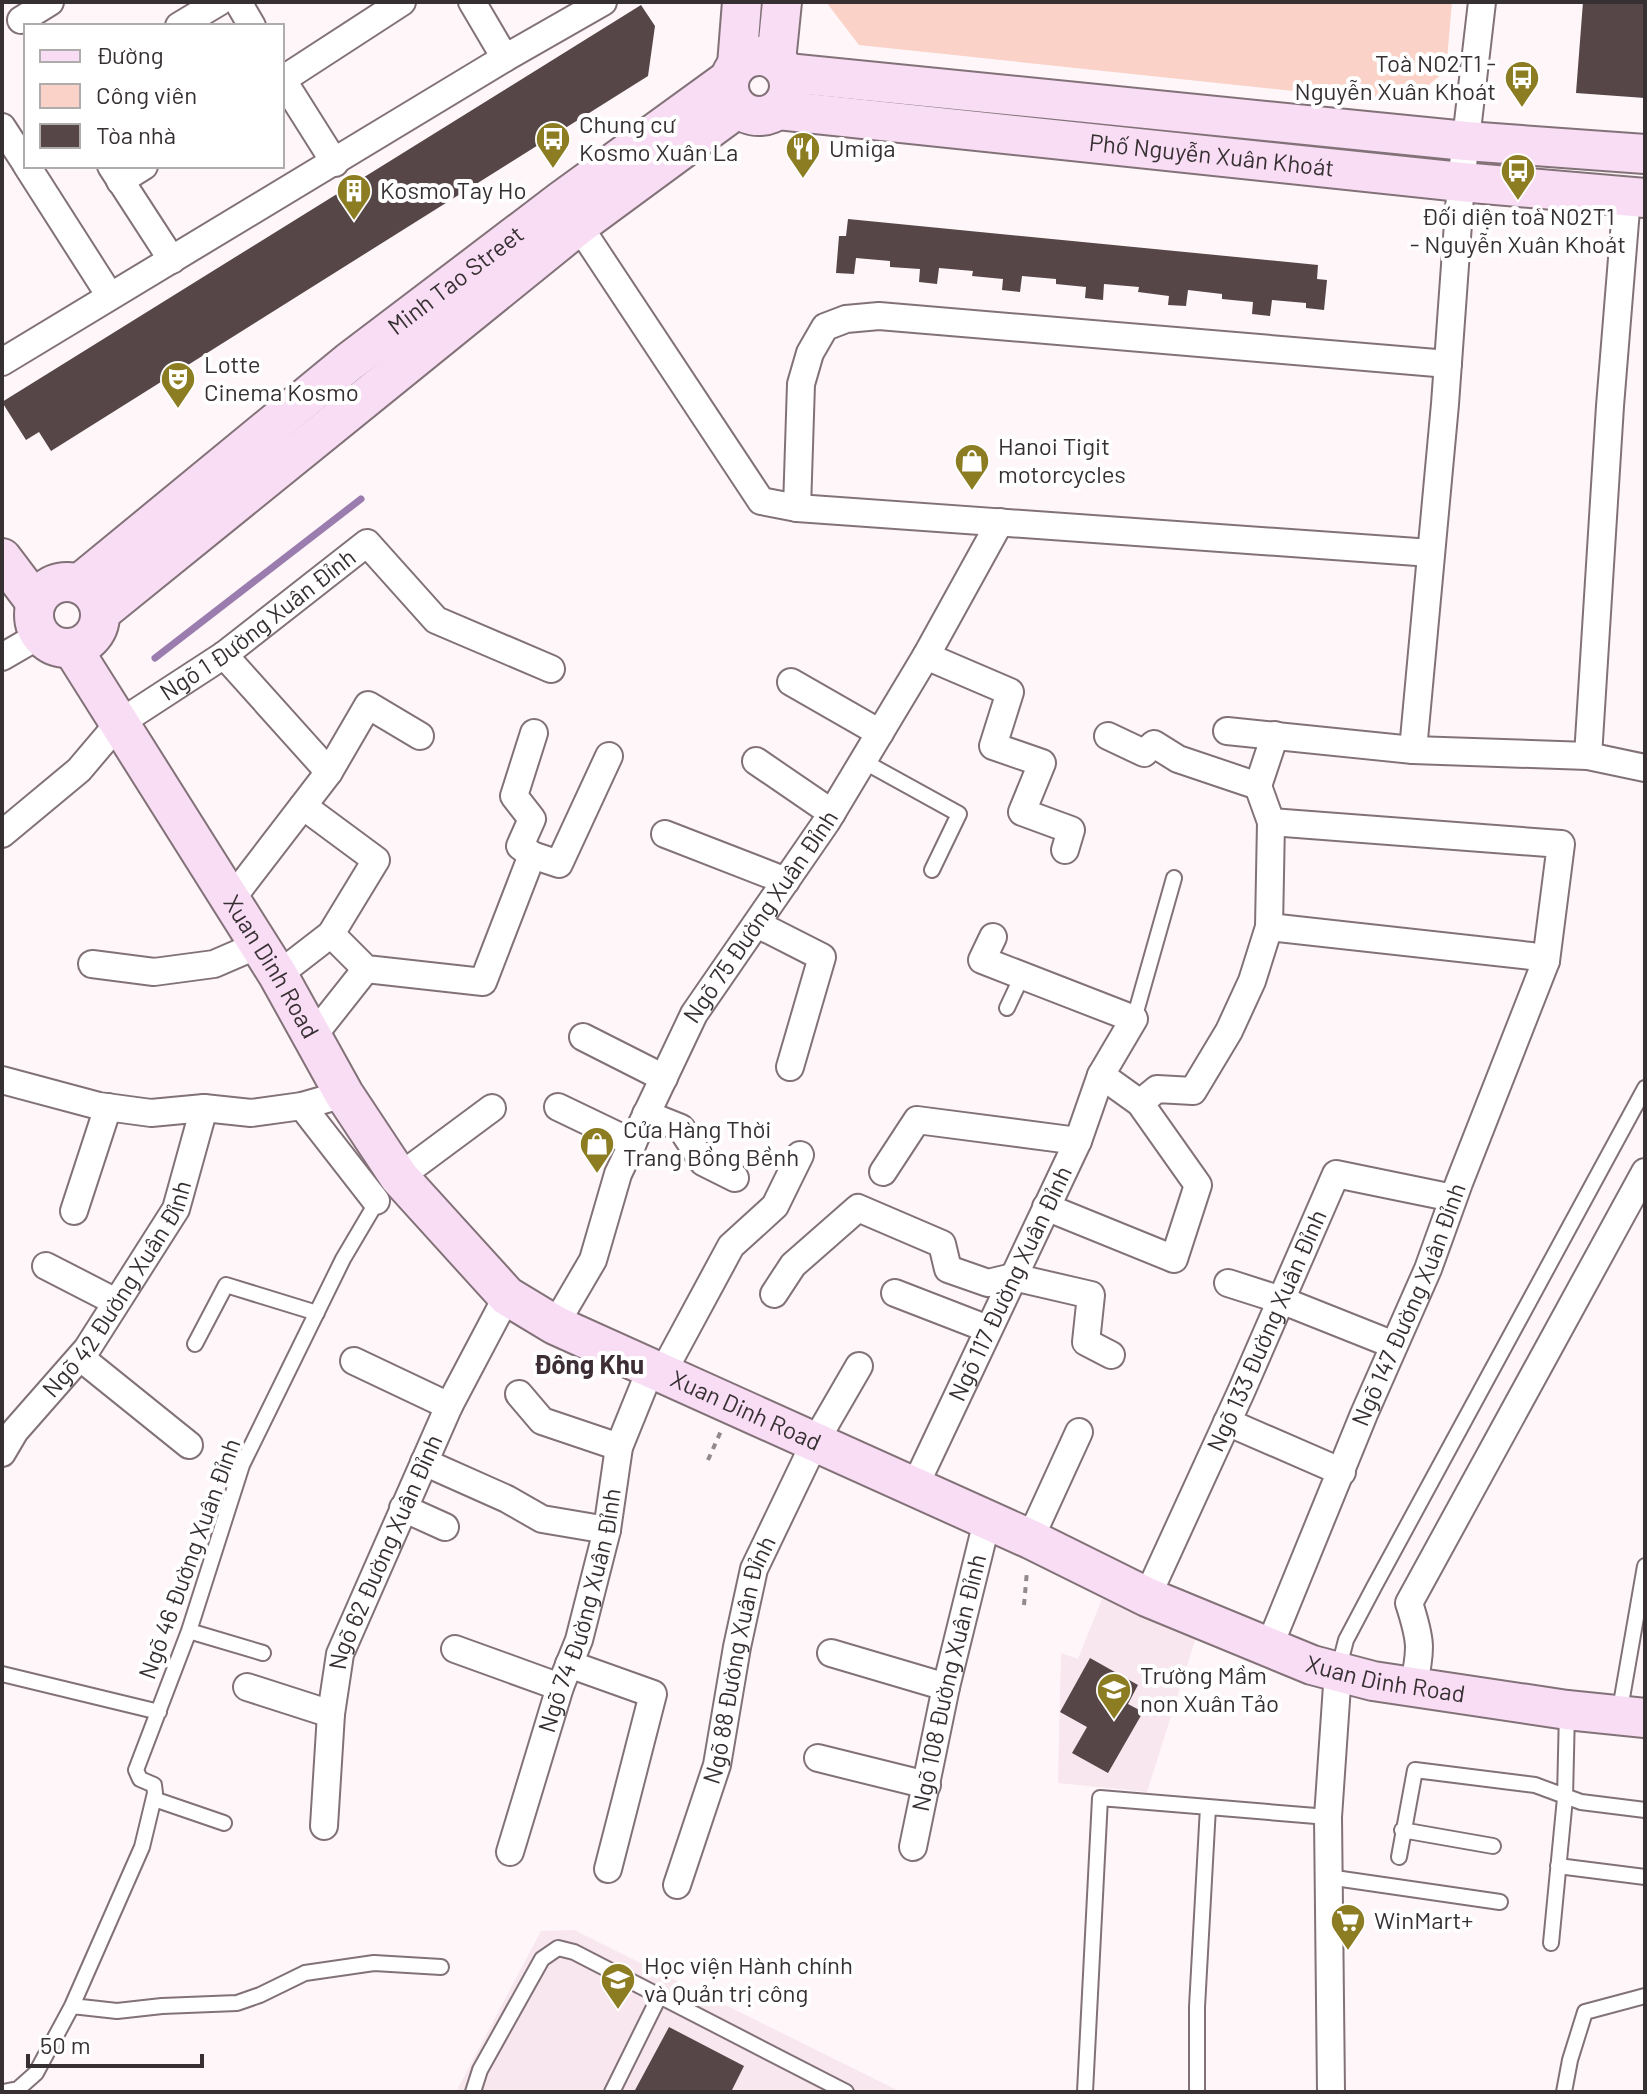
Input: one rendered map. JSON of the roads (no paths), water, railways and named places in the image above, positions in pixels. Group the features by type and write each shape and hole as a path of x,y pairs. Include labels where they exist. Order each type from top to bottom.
{"street":[{"path":"19,17 50,2"},
{"path":"182,24 219,2"},
{"path":"238,2 251,24"},
{"path":"284,79 402,2"},
{"path":"472,2 505,58"},
{"path":"2,362 603,2"},
{"path":"742,2 735,84 755,116 765,116 778,110 787,98 789,89 781,67 782,2"},
{"path":"1413,750 1461,182 1482,2"},
{"path":"735,84 750,57 760,55 781,67 1466,141 1645,154"},
{"path":"284,83 335,163"},
{"name":"Minh Tao Street","path":"89,599 349,362 570,213 735,84"},
{"name":"Phố Nguyễn Xuân Khoát","path":"778,110 1636,198"},
{"path":"2,127 24,162"},
{"path":"28,168 110,296"},
{"path":"137,168 115,174 172,260"},
{"path":"1588,756 1610,406 1636,198"},
{"path":"570,213 761,501 797,508 1431,553"},
{"path":"797,508 801,384 810,353 825,327 846,319 879,316 1448,364"},
{"name":"Ngõ 75 Đường Xuân Đỉnh","path":"555,1325 593,1260 618,1174 694,1014 832,813 926,656 1000,522"},
{"name":"Ngõ 1 Đường Xuân Đỉnh","path":"2,834 79,770 118,724 224,655 367,543 436,620 551,669"},
{"name":"Xuan Dinh Road","path":"2,558 177,813 268,960 344,1094 387,1189 507,1296 555,1325 1030,1539 1147,1597 1312,1665 1373,1681 1632,1717"},
{"path":"2,657 49,629 90,639 97,630 89,599 68,582 56,583 46,589 49,629"},
{"path":"224,655 329,772"},
{"path":"926,656 1010,692 993,746 1042,763 1022,812 1071,830 1065,850"},
{"path":"791,682 880,733"},
{"path":"230,901 329,772 368,705 420,736"},
{"path":"1227,731 1413,750 1588,756 1645,768"},
{"path":"534,733 514,796 532,819 520,846 532,855 559,864 609,756"},
{"path":"1140,1103 1157,1089 1193,1091 1229,1031 1247,993 1269,927 1271,822 1258,786 1275,735"},
{"path":"1108,736 1144,753 1154,744 1178,759 1258,786"},
{"path":"756,761 832,813"},
{"path":"92,964 154,972 268,960 331,934 376,860 303,806"},
{"name":"Ngõ 147 Đường Xuân Đỉnh","path":"1269,1647 1428,1269 1546,961 1561,844 1271,822"},
{"path":"665,834 786,881"},
{"path":"331,934 366,969 483,982 532,855"},
{"path":"757,924 822,957 790,1067"},
{"path":"1269,927 1531,956 1546,961"},
{"path":"993,937 982,960 1134,1019"},
{"path":"313,1036 366,969"},
{"name":"Ngõ 117 Đường Xuân Đỉnh","path":"914,1488 1078,1141 1101,1075 1134,1019"},
{"path":"583,1037 664,1078"},
{"path":"1046,1207 1174,1259 1198,1185 1140,1103 1101,1075"},
{"path":"3,1083 108,1107 151,1113 204,1108 251,1113 302,1106 344,1094"},
{"path":"302,1106 387,1189 492,1108"},
{"path":"74,1211 108,1107"},
{"path":"558,1107 633,1143"},
{"name":"Ngõ 42 Đường Xuân Đỉnh","path":"2,1453 15,1431 81,1358 176,1209 204,1108"},
{"path":"646,1114 681,1128 703,1162 735,1178"},
{"path":"883,1172 917,1120 1078,1141"},
{"name":"Ngõ 74 Đường Xuân Đỉnh","path":"510,1852 565,1675 579,1640 607,1530 619,1447 657,1370 731,1246 775,1206 800,1155"},
{"path":"1413,1687 1420,1661 1421,1639 1409,1603 1645,1172"},
{"name":"Ngõ 133 Đường Xuân Đỉnh","path":"1147,1597 1336,1174 1453,1198"},
{"path":"774,1294 793,1265 858,1208 942,1244 948,1269 988,1283 1013,1277 1091,1295 1086,1342 1111,1355"},
{"path":"46,1266 116,1302"},
{"path":"1228,1283 1281,1300 1394,1345"},
{"path":"895,1293 988,1329"},
{"name":"Ngõ 62 Đường Xuân Đỉnh","path":"324,1826 331,1714 340,1654 449,1406 507,1296"},
{"path":"81,1358 189,1445"},
{"path":"354,1361 449,1406"},
{"name":"Ngõ 88 Đường Xuân Đỉnh","path":"677,1885 717,1765 754,1569 815,1442 859,1366"},
{"path":"519,1394 542,1421 619,1447"},
{"path":"1227,1422 1342,1472"},
{"path":"1030,1539 1079,1432"},
{"path":"424,1462 507,1499 542,1519 607,1530"},
{"path":"403,1508 445,1527"},
{"name":"Ngõ 108 Đường Xuân Đỉnh","path":"913,1847 946,1687 987,1521"},
{"path":"455,1649 653,1694 608,1869"},
{"path":"831,1653 946,1687"},
{"path":"1331,2092 1328,1817 1338,1671"},
{"path":"247,1687 331,1714"},
{"path":"818,1758 927,1785"}],"lane":[{"path":"863,761 959,814 932,870"},
{"path":"1134,1019 1174,878"},
{"path":"1007,1008 1022,976"},
{"path":"1338,1671 1346,1640 1645,1088"},
{"name":"Ngõ 46 Đường Xuân Đỉnh","path":"154,1792 140,1779 136,1770 189,1631 242,1465 317,1313 387,1189"},
{"path":"195,1344 226,1285 317,1313"},
{"path":"1632,1717 1645,1566"},
{"path":"189,1631 263,1653"},
{"path":"2,1674 159,1712"},
{"path":"1551,1943 1565,1798 1567,1710"},
{"path":"1399,1857 1415,1770 1535,1785 1565,1798 1645,1810"},
{"path":"3,2092 18,2089 36,2073 72,2006 142,1847 154,1792 224,1823"},
{"path":"1085,2092 1100,1798 1328,1817"},
{"path":"1197,2092 1197,2007 1208,1807"},
{"path":"1402,1830 1493,1846"},
{"path":"1558,1866 1645,1877"},
{"path":"1328,1877 1500,1902"},
{"path":"473,2092 480,2070 548,1953 558,1948 574,1952 846,2092"},
{"path":"72,2006 117,2011 237,2003 305,1973 374,1963 441,1967"},
{"path":"612,2092 660,1995"},
{"path":"1564,2092 1585,2012 1645,1996"}],"waterway":[{"path":"155,658 361,499"}],"place":[{"name":"Toà N02T1 - Nguyễn Xuân Khoát","path":"1522,109"},
{"name":"Chung cư Kosmo Xuân La","path":"553,170"},
{"name":"Umiga","path":"803,180"},
{"name":"Đối diện toà N02T1 - Nguyễn Xuân Khoát","path":"1518,202"},
{"name":"Kosmo Tay Ho","path":"354,222"},
{"name":"Lotte Cinema Kosmo","path":"178,410"},
{"name":"Hanoi Tigit motorcycles","path":"972,492"},
{"name":"Cửa Hàng Thời Trang Bồng Bềnh","path":"597,1175"},
{"name":"Trường Mầm non Xuân Tảo","path":"1114,1721"},
{"name":"WinMart+","path":"1348,1952"},
{"name":"Học viện Hành chính và Quản trị công","path":"618,2011"}],"district":[{"name":"Đông Khu","path":"589,1365"}]}
